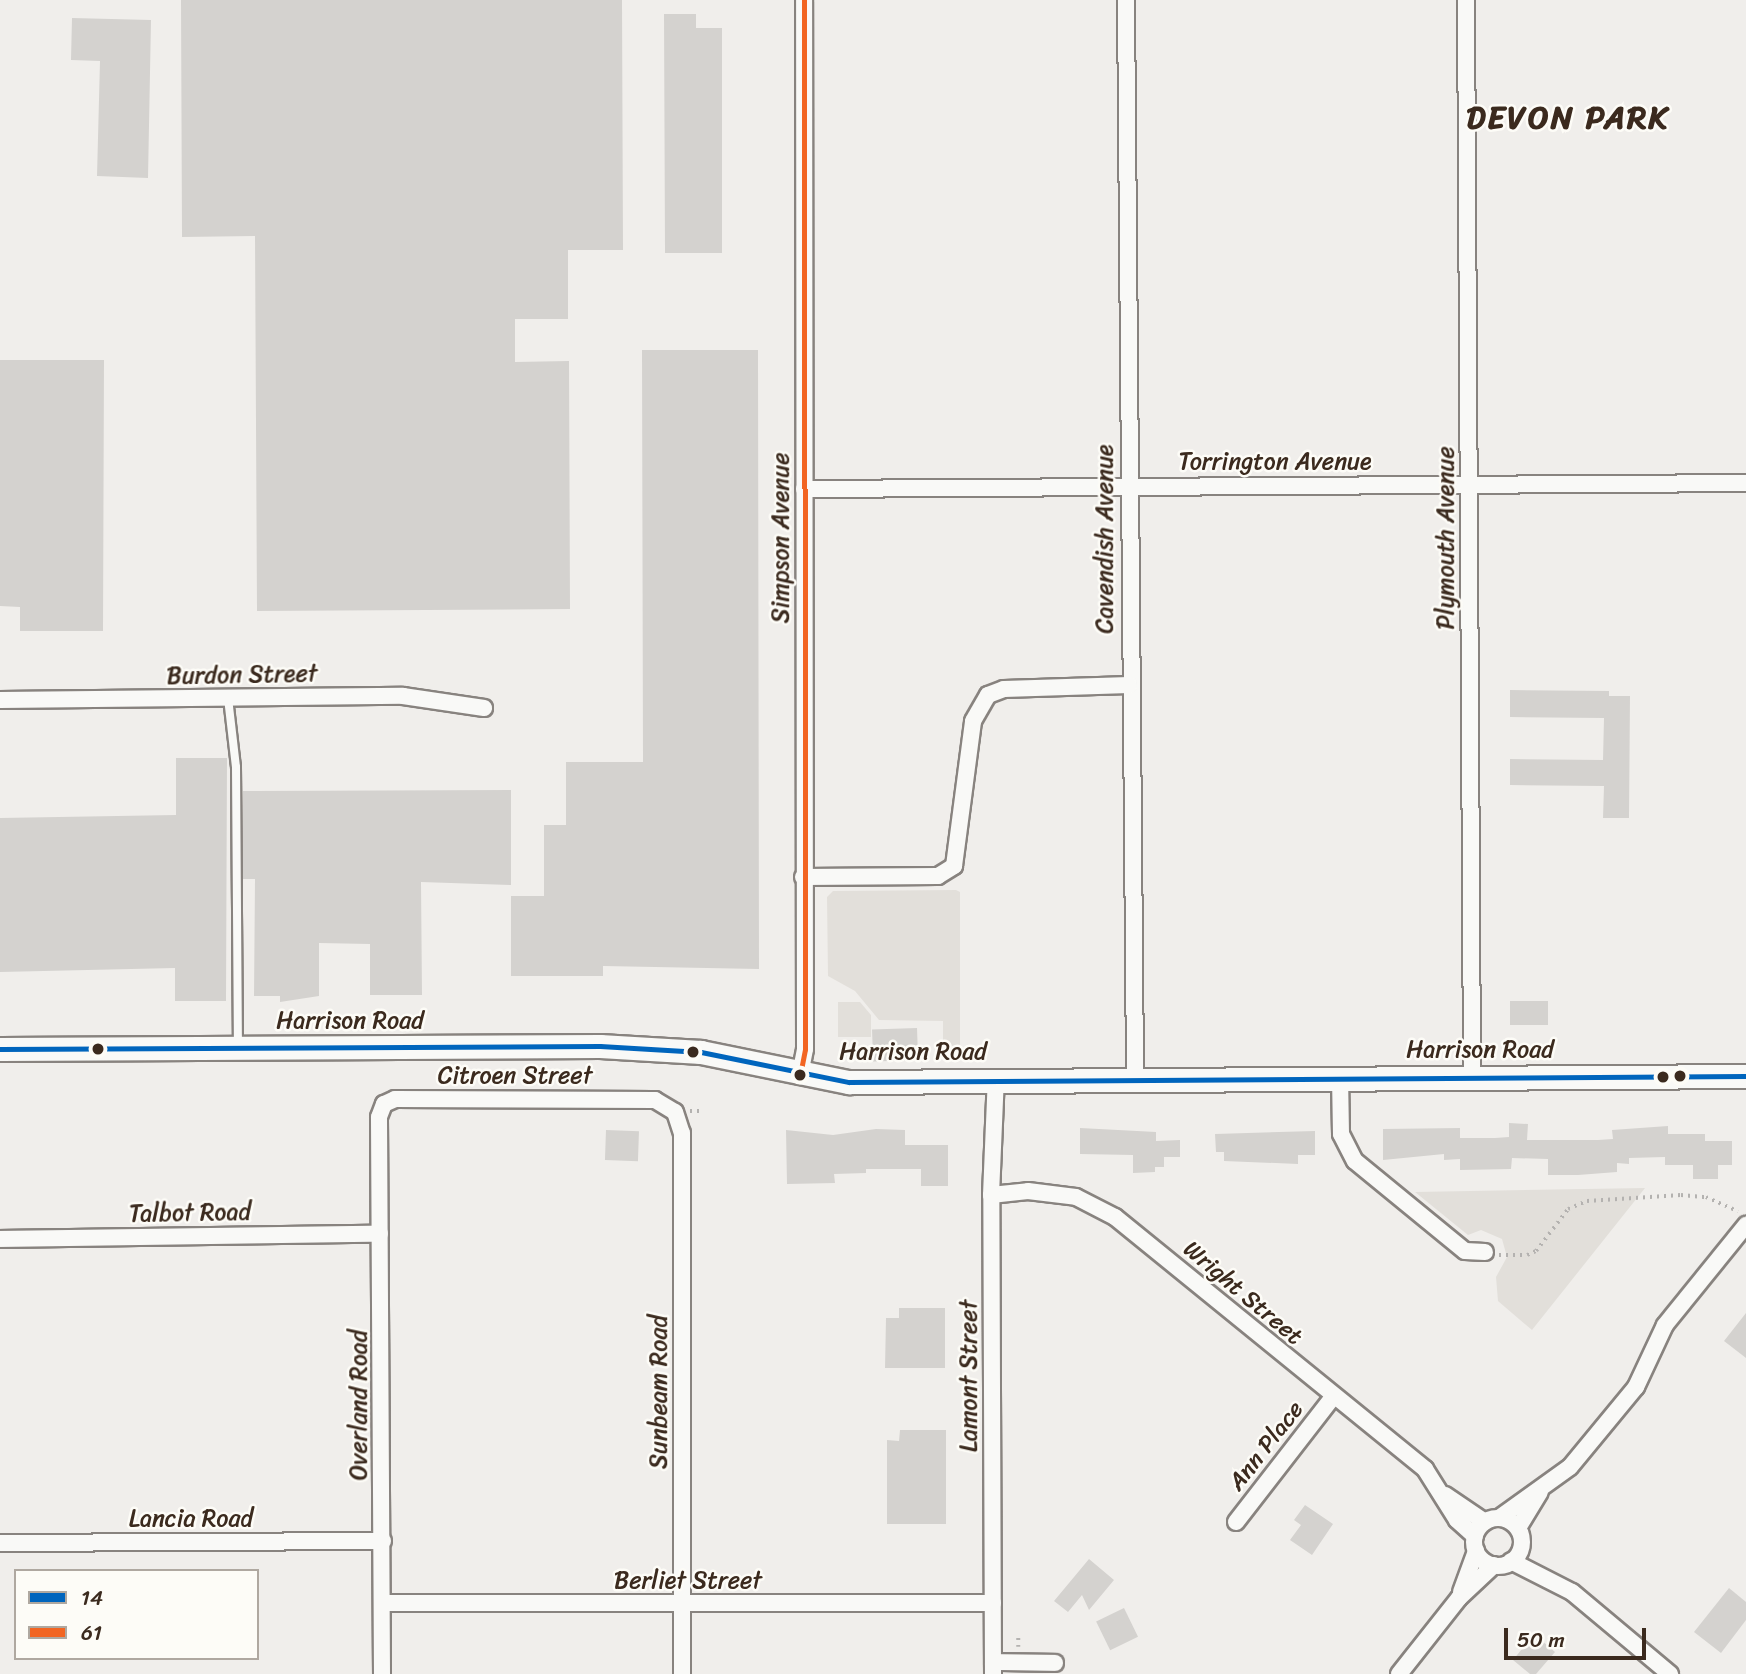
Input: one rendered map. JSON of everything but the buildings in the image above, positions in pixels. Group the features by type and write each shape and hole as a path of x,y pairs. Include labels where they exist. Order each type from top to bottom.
{"street":[{"name":"Simpson Avenue","path":"800,1075 805,1049 804,0"},
{"name":"Cavendish Avenue","path":"1126,0 1129,685 1135,1078"},
{"name":"Plymouth Avenue","path":"1466,0 1472,1076"},
{"name":"Torrington Avenue","path":"804,489 1746,482"},
{"path":"803,877 938,876 954,866 973,721 988,695 1004,689 1129,685"},
{"name":"Burdon Street","path":"0,700 403,696 484,708"},
{"name":"Harrison Road","path":"0,1049 600,1046 701,1052 800,1075 849,1082 996,1078 1746,1076"},
{"path":"1340,1076 1341,1134 1355,1161 1465,1251 1485,1252"},
{"name":"Lamont Street","path":"993,1668 991,1195 996,1078"},
{"name":"Citroen Street","path":"379,1135 384,1104 395,1099 655,1100 676,1112"},
{"name":"Sunbeam Road","path":"676,1112 682,1133 682,1674"},
{"name":"Overland Road","path":"379,1135 382,1674"},
{"name":"Wright Street","path":"991,1195 1028,1191 1076,1197 1115,1217 1333,1397 1425,1469 1457,1520 1476,1543"},
{"path":"1459,1598 1476,1543 1492,1520 1541,1490 1570,1467 1636,1387 1665,1325 1746,1225"},
{"name":"Talbot Road","path":"0,1239 380,1234"},
{"name":"Ann Place","path":"1236,1522 1333,1397"},
{"name":"Wright Street","path":"1437,1490 1492,1520"},
{"path":"1516,1556 1518,1528 1541,1490"},
{"path":"1492,1520 1518,1528"},
{"name":"Lancia Road","path":"0,1543 383,1541"},
{"path":"1476,1543 1494,1566"},
{"path":"1399,1674 1459,1598 1494,1566 1516,1556"},
{"path":"1516,1556 1545,1575 1670,1674"},
{"name":"Berliet Street","path":"383,1603 993,1603"},
{"path":"993,1668 1055,1664"}],"lane":[{"path":"228,698 236,767 238,1048"}],"path":[{"path":"1485,1252 1527,1255 1568,1209 1587,1202 1681,1195 1706,1197 1746,1216"}],"shaded area":[{"path":"833,891 960,892 960,1051 943,1052 943,1021 879,1020 855,991 828,976 827,897"},
{"path":"838,1002 860,1002 871,1015 871,1037 838,1037"},
{"path":"1645,1188 1532,1330 1498,1301 1496,1277 1507,1257 1502,1239 1481,1230 1468,1235 1415,1192"}],"transit line":[{"name":"61","path":"800,1075 805,1049 804,0"},
{"name":"14","path":"0,1049 600,1046 701,1052 849,1082 1746,1076"}],"district":[{"name":"DEVON PARK","path":"1568,118"}]}
